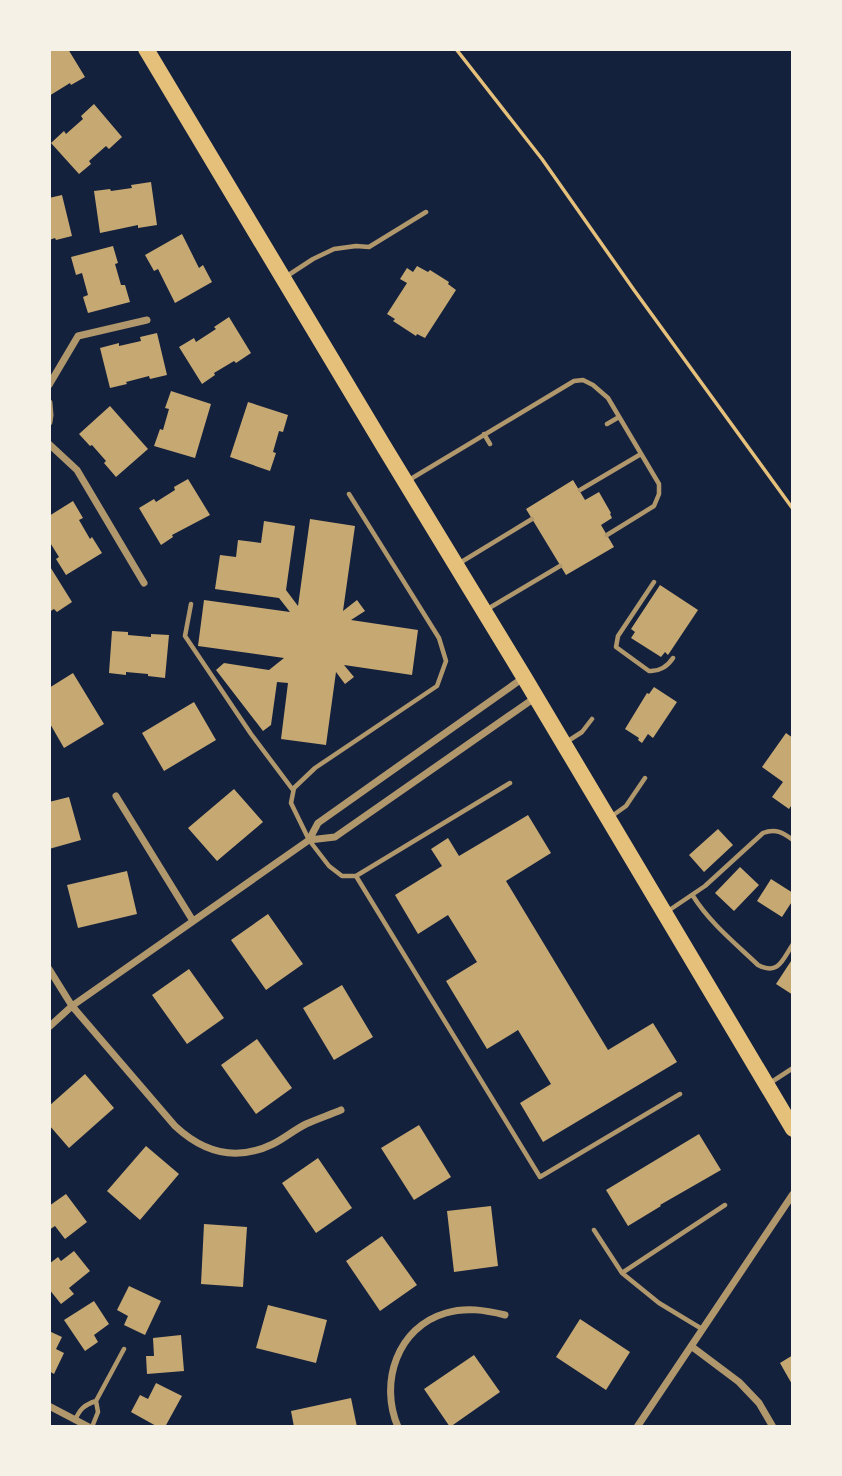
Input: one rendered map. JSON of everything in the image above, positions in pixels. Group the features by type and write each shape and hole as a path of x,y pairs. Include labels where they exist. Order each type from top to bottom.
{"main road":[{"path":"146,49 793,1129"}],"street":[{"path":"49,385 78,336 147,320"},
{"path":"49,403 49,422"},
{"path":"49,444 77,470 144,583"},
{"path":"49,1027 72,1006 309,840 318,823 524,677"},
{"path":"309,840 335,837 536,697"},
{"path":"116,796 193,921"},
{"path":"49,969 72,1006 175,1126 187,1137 210,1149 235,1154 260,1150 306,1124 341,1111"},
{"path":"637,1427 793,1194"},
{"path":"398,1427 389,1400 391,1375 399,1352 414,1332 427,1322 449,1312 473,1309 505,1315"},
{"path":"691,1346 739,1382 759,1404 773,1427"},
{"path":"49,1406 90,1427"}],"lane":[{"path":"283,279 334,249 369,247 426,212"},
{"path":"405,482 574,381 583,380 608,398 660,490 654,506 607,535"},
{"path":"607,424 619,417"},
{"path":"484,434 490,444"},
{"path":"580,490 641,454"},
{"path":"349,494 439,638 446,661 437,686 315,768 294,788 291,803 309,840 329,866 342,876 356,876 510,783"},
{"path":"456,565 532,519"},
{"path":"483,611 560,566"},
{"path":"654,582 616,640 616,647 631,662 653,671 667,665 673,658"},
{"path":"191,604 185,636 293,791"},
{"path":"563,744 582,732 592,719"},
{"path":"608,818 626,806 645,778"},
{"path":"665,913 705,887 764,833 780,831 793,840"},
{"path":"356,876 540,1177 680,1094"},
{"path":"693,895 719,929 764,968 770,970 778,966 793,944"},
{"path":"766,1085 793,1068"},
{"path":"622,1273 725,1205"},
{"path":"594,1230 622,1273 659,1303 702,1329"},
{"path":"90,1427 98,1412 96,1401 124,1349"},
{"path":"75,1420 86,1404 96,1401"}],"path":[{"path":"456,49 542,159 793,509"}],"building":[{"path":"49,49 68,49 85,77 49,96"},
{"path":"94,104 122,137 109,149 106,146 79,174 51,143 83,119 81,116"},
{"path":"151,182 157,225 138,228 138,225 100,233 94,191 132,188 131,185"},
{"path":"62,195 72,236 49,240 49,198"},
{"path":"182,234 199,268 203,265 212,282 175,303 158,269 154,271 145,255"},
{"path":"113,246 121,285 125,285 130,302 88,313 83,297 88,295 82,273 76,275 71,257"},
{"path":"417,266 428,272 430,270 456,290 425,338 417,334 416,336 387,314 407,283 400,279 407,268 413,272"},
{"path":"229,317 251,353 214,373 215,375 202,384 179,347 194,338 196,342"},
{"path":"157,333 167,375 150,379 149,376 110,388 100,348 141,341 140,337"},
{"path":"171,391 211,404 195,458 154,446 160,429 163,430 169,409 165,408"},
{"path":"248,402 288,415 283,432 279,431 270,471 230,457"},
{"path":"110,406 148,449 116,477 104,463 106,461 79,434"},
{"path":"188,479 210,515 172,535 173,537 161,545 139,508 154,499 156,502"},
{"path":"573,480 585,500 599,492 612,518 601,525 614,547 566,575 526,509"},
{"path":"73,501 83,518 79,520 102,553 66,575 49,541 49,516"},
{"path":"310,519 355,526 343,611 357,600 365,611 351,620 418,630 412,675 344,665 354,677 345,684 336,672 326,745 281,739 288,683 277,682 271,725 263,731 216,670 224,663 269,670 284,658 198,646 204,600 290,612 279,598 215,589 220,555 236,557 238,540 261,543 264,521 295,526 286,590 298,606"},
{"path":"49,565 72,602 57,612 54,609 49,612"},
{"path":"660,585 698,610 668,655 665,652 661,657 631,638 635,632 631,629"},
{"path":"112,631 151,637 151,634 169,635 165,678 126,672 126,675 109,673"},
{"path":"73,673 104,724 64,748 49,722 49,688"},
{"path":"654,687 677,702 653,738 648,734 642,743 625,729 647,693"},
{"path":"194,702 216,740 164,771 142,733"},
{"path":"786,733 793,738 793,803 789,809 772,797 783,782 762,767"},
{"path":"234,789 263,822 217,861 188,828"},
{"path":"69,797 81,840 49,849 49,802"},
{"path":"528,815 551,853 506,881 608,1050 653,1023 677,1062 543,1142 520,1103 551,1084 518,1030 487,1049 446,981 477,962 448,915 418,934 395,895 442,866 431,849 448,838 459,856"},
{"path":"718,829 733,845 704,872 689,855"},
{"path":"740,867 759,885 734,911 715,893"},
{"path":"127,871 137,914 78,928 67,885"},
{"path":"771,879 793,893 793,900 782,917 757,901"},
{"path":"268,914 303,964 266,990 231,940"},
{"path":"793,958 793,995 776,984"},
{"path":"189,969 224,1018 187,1044 152,995"},
{"path":"342,985 373,1037 334,1060 303,1008"},
{"path":"257,1039 292,1088 256,1114 221,1065"},
{"path":"85,1074 114,1108 69,1148 49,1125 49,1106"},
{"path":"419,1125 451,1177 414,1200 381,1148"},
{"path":"699,1134 721,1170 628,1226 606,1190"},
{"path":"146,1146 179,1174 140,1220 107,1191"},
{"path":"318,1158 352,1208 316,1233 282,1183"},
{"path":"66,1194 87,1222 65,1239 55,1226 49,1230 49,1206"},
{"path":"491,1206 498,1266 454,1272 447,1211"},
{"path":"204,1224 247,1227 243,1287 201,1284"},
{"path":"382,1236 417,1285 380,1311 346,1261"},
{"path":"74,1251 90,1271 69,1288 74,1294 61,1304 49,1289 49,1264 58,1257 61,1261"},
{"path":"129,1286 161,1301 145,1335 124,1325 128,1316 117,1310"},
{"path":"94,1301 109,1324 94,1335 98,1342 85,1351 64,1320"},
{"path":"268,1305 327,1320 316,1363 256,1348"},
{"path":"580,1319 630,1352 606,1390 556,1357"},
{"path":"49,1331 62,1337 56,1349 64,1353 54,1374 49,1371"},
{"path":"181,1335 184,1371 147,1374 146,1356 154,1356 153,1338"},
{"path":"474,1355 500,1392 450,1427 424,1389"},
{"path":"793,1355 793,1386 780,1363"},
{"path":"156,1383 182,1396 165,1427 158,1427 131,1412 140,1395 148,1399"},
{"path":"351,1398 357,1427 294,1427 291,1411"}]}
